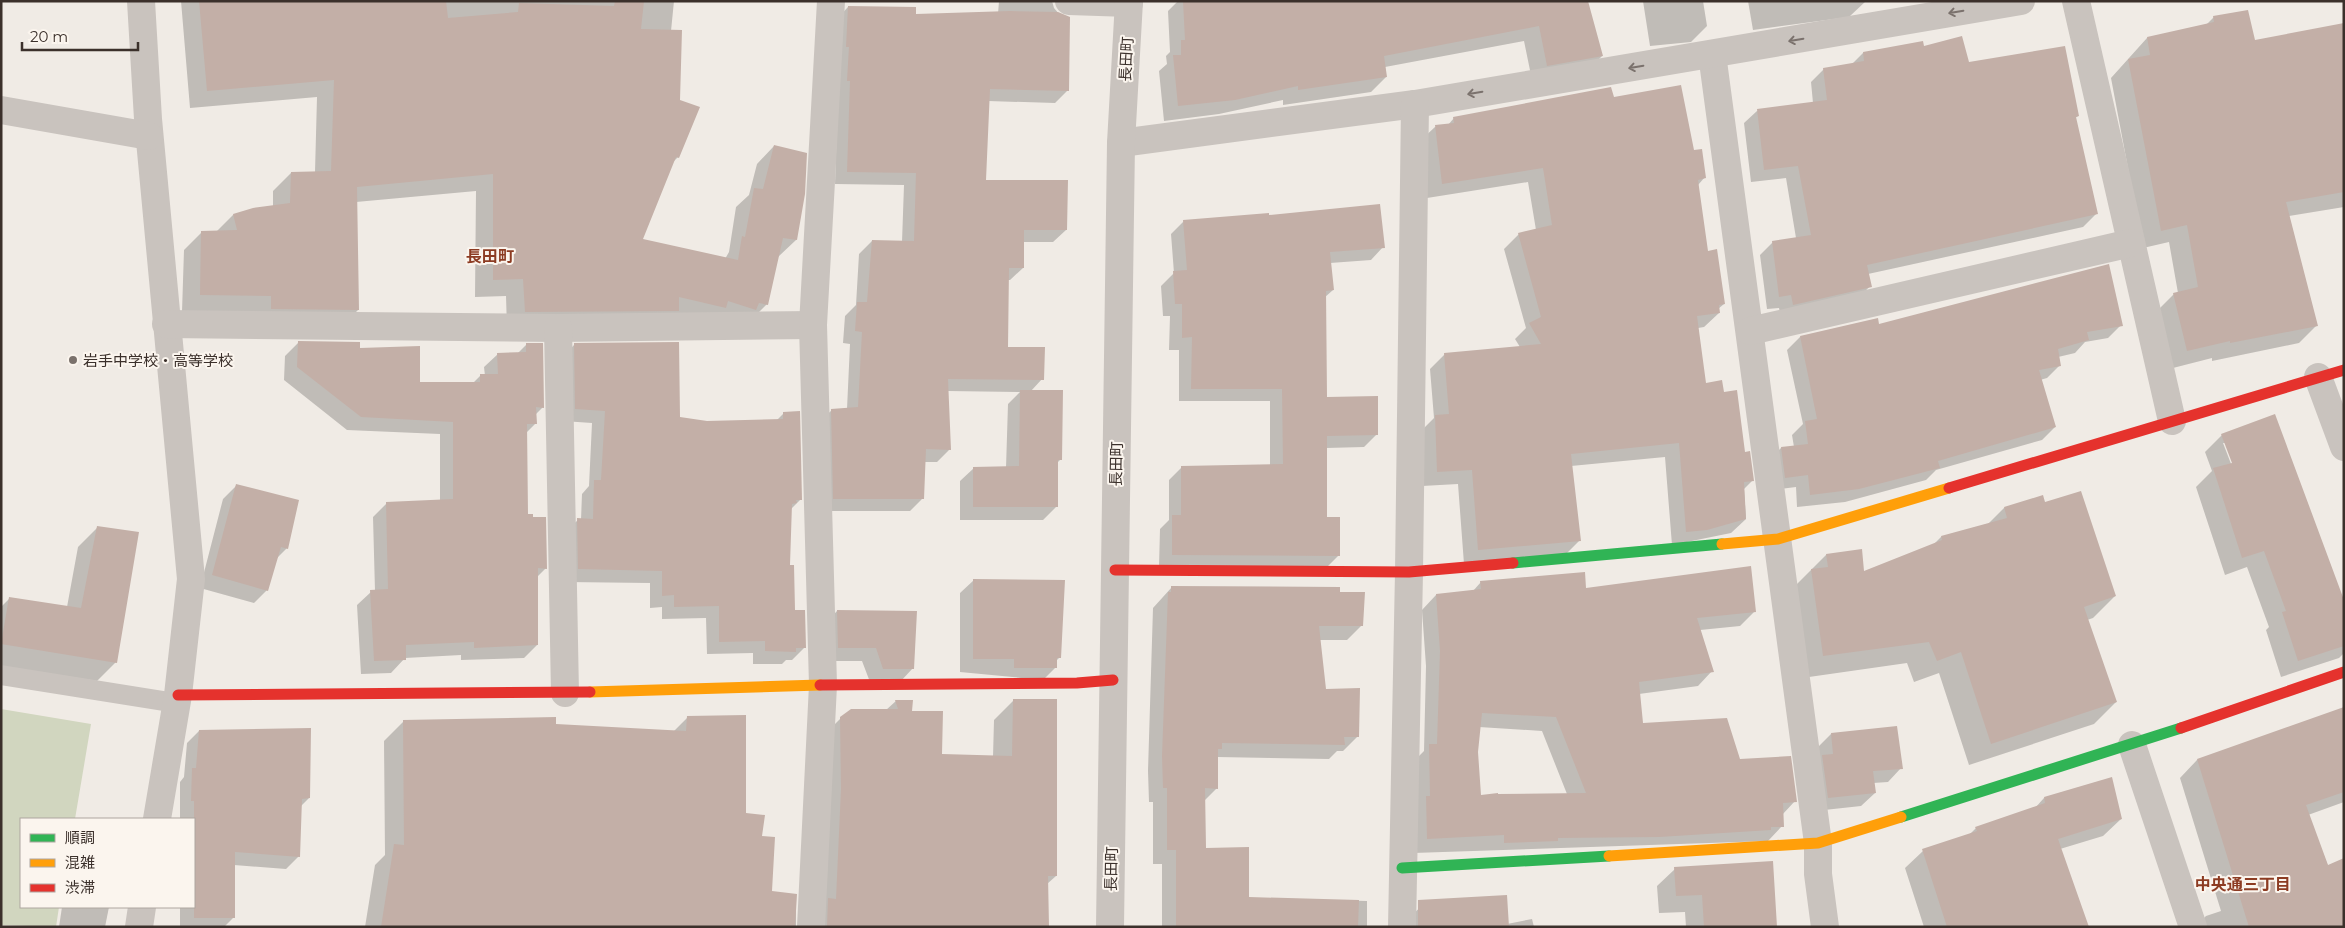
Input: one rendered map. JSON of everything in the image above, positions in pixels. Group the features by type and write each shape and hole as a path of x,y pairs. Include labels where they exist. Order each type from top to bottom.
{"street":[{"path":"141,1 149,136 191,580 177,699 157,818"},
{"path":"811,927 823,685 813,325 830,1"},
{"path":"1069,1 1129,2"},
{"path":"1121,142 1415,104 2021,1"},
{"path":"2076,1 2172,421"},
{"name":"長田町","path":"1110,927 1121,142 1129,2"},
{"path":"1712,54 1818,843 1818,874 1825,927"},
{"path":"1402,927 1415,104"},
{"path":"1,110 149,136"},
{"path":"1750,331 2131,243"},
{"path":"166,324 558,328 813,325"},
{"path":"558,328 565,693"},
{"path":"1115,570 1409,572 1778,539 2344,370"},
{"path":"2318,378 2344,447"},
{"path":"1402,868 1818,843 2132,745 2344,672"},
{"path":"177,699 565,693 823,685 1077,683 1113,680"},
{"path":"2132,745 2193,927"},
{"path":"139,927 142,908"}],"lane":[{"path":"1,675 177,699"}],"green space":[{"path":"1,709 91,724 75,818 20,818 20,908 59,908 56,927 1,925"}],"building":[{"path":"199,1 446,1 448,18 518,12 519,3 614,6 615,1 644,1 641,29 682,30 680,100 700,107 679,158 676,157 643,239 738,260 742,236 745,237 754,188 763,189 774,145 807,153 805,194 797,240 783,238 768,305 759,303 756,310 728,301 726,308 679,297 679,311 525,312 523,279 493,280 493,174 357,187 359,310 271,309 271,296 200,295 201,231 237,230 233,214 253,208 290,203 291,172 331,171 334,80 207,91"},
{"path":"1183,1 1588,1 1603,56 1547,66 1539,26 1384,56 1387,77 1298,90 1298,86 1235,100 1178,106 1173,55 1181,55 1181,40 1185,40"},
{"path":"848,6 916,7 916,14 1010,11 1058,12 1070,17 1069,91 990,89 986,180 1068,180 1067,230 1024,230 1024,268 1009,268 1008,347 1045,347 1044,380 948,379 951,450 926,449 924,499 833,499 831,409 858,407 862,332 855,331 857,302 867,302 872,240 914,241 916,173 847,172 850,81 847,81 849,47 846,47"},
{"path":"2248,10 2255,40 2344,23 2344,192 2286,202 2318,326 2230,343 2230,341 2187,351 2173,293 2198,287 2187,225 2161,231 2128,59 2150,55 2147,37 2214,22 2213,16"},
{"path":"1962,36 1969,62 2065,46 2079,116 2076,117 2098,214 1867,265 1872,287 1793,305 1791,295 1779,297 1772,241 1811,235 1798,166 1764,170 1757,109 1827,100 1823,68 1864,61 1863,52 1923,41 1924,46"},
{"path":"1681,85 1694,150 1702,149 1706,178 1698,180 1708,251 1717,249 1725,304 1719,305 1720,313 1697,316 1706,383 1722,380 1724,392 1737,390 1745,452 1750,451 1754,481 1744,482 1746,519 1707,530 1686,532 1679,443 1571,454 1581,541 1478,550 1472,470 1437,472 1435,415 1449,414 1444,353 1541,344 1529,323 1541,317 1518,233 1552,225 1543,168 1442,184 1435,125 1454,123 1453,117 1611,87 1614,97"},
{"path":"1380,204 1385,248 1330,252 1334,290 1326,291 1327,397 1378,396 1378,435 1327,436 1327,517 1340,517 1340,556 1172,555 1172,515 1181,515 1181,466 1283,464 1282,389 1191,389 1192,337 1182,338 1182,304 1175,304 1173,271 1187,270 1183,220 1269,213 1269,215"},
{"path":"2109,264 2123,326 2087,332 2089,340 2058,349 2061,366 2039,370 2056,427 1938,461 1940,468 1859,489 1810,495 1808,475 1785,478 1781,447 1808,444 1805,421 1817,419 1800,336 1878,318 1879,324"},
{"path":"298,341 360,342 360,348 420,346 420,382 480,382 480,374 498,374 497,353 526,352 526,343 543,343 544,408 536,407 537,424 527,424 528,514 533,514 533,517 546,517 547,569 538,568 538,645 474,648 474,642 406,645 406,660 374,661 370,590 388,589 386,502 453,499 453,422 361,417 297,367"},
{"path":"679,342 680,417 707,421 783,419 783,412 800,411 802,500 796,500 797,503 792,504 790,565 794,565 795,610 805,610 806,648 796,648 796,652 765,651 765,641 719,642 719,606 674,607 674,595 662,596 662,571 578,569 577,518 593,519 594,480 601,480 605,411 575,409 574,343"},
{"path":"1020,390 1063,390 1062,460 1058,460 1058,507 973,507 973,467 1019,466"},
{"path":"2275,414 2344,600 2344,646 2298,661 2282,612 2286,611 2264,551 2242,558 2213,468 2232,463 2221,434"},
{"path":"236,484 299,500 288,549 281,547 268,591 212,575"},
{"path":"2081,491 2116,596 2084,607 2117,702 1991,744 1961,652 1937,661 1929,642 1823,656 1811,569 1828,567 1826,554 1862,549 1864,571 1942,540 1941,536 2007,518 2004,507 2043,495 2045,502"},
{"path":"97,526 139,532 117,663 1,644 9,597 81,608"},
{"path":"1751,566 1756,612 1697,618 1714,672 1639,682 1643,723 1727,718 1740,759 1791,756 1797,802 1783,803 1784,827 1771,827 1771,830 1659,837 1558,838 1558,841 1504,843 1504,835 1427,839 1426,796 1430,796 1429,744 1437,744 1440,651 1436,594 1481,589 1480,581 1585,572 1586,588","holes":["1482,713 1556,717 1586,793 1498,793 1481,795 1478,752"]},
{"path":"973,579 1065,580 1061,658 1057,658 1057,668 1014,668 1014,659 973,659"},
{"path":"1171,586 1340,587 1340,592 1365,592 1363,626 1319,626 1326,689 1360,688 1359,737 1344,737 1345,745 1222,743 1222,749 1218,749 1218,789 1205,788 1206,848 1249,847 1249,897 1359,900 1358,927 1176,927 1176,850 1167,850 1167,788 1163,788 1162,756 1168,592 1171,592"},
{"path":"837,610 917,611 914,669 883,669 876,648 838,648"},
{"path":"1013,699 1057,699 1057,876 1048,876 1049,927 827,927 828,898 836,899 841,789 840,717 851,709 898,709 895,700 913,700 912,711 943,711 942,754 1012,756"},
{"path":"2344,707 2344,792 2306,805 2328,865 2344,858 2344,927 2249,927 2197,759"},
{"path":"746,715 746,813 765,815 762,836 775,837 772,891 797,894 795,927 381,927 394,844 404,845 403,720 556,717 556,724 686,731 687,716"},
{"path":"1897,726 1903,769 1873,771 1876,793 1828,798 1822,755 1833,754 1831,733"},
{"path":"311,728 310,798 302,799 300,857 235,852 235,918 194,918 195,818 194,801 191,801 192,768 196,768 199,730"},
{"path":"2112,777 2122,819 2058,839 2089,927 1947,927 1922,849 1977,831 1975,827 2045,803 2044,797"},
{"path":"1773,861 1777,927 1704,927 1702,895 1676,896 1674,867"},
{"path":"1507,895 1509,927 1418,927 1418,900"}],"traffic: fast":[{"path":"1513,563 1722,544"},
{"path":"1901,817 2181,728"},
{"path":"1402,868 1609,856"}],"traffic: slow":[{"path":"1722,544 1778,539 1949,488"},
{"path":"590,692 820,685"},
{"path":"1609,856 1818,843 1901,817"}],"traffic: jam":[{"path":"1949,488 2344,370"},
{"path":"1115,570 1409,572 1513,563"},
{"path":"2181,728 2344,672"},
{"path":"820,685 1077,683 1113,680"},
{"path":"178,695 590,692"}],"place":[{"name":"岩手中学校・高等学校","path":"73,360"}],"district":[{"name":"長田町","path":"490,256"},
{"name":"中央通三丁目","path":"2243,884"}]}
